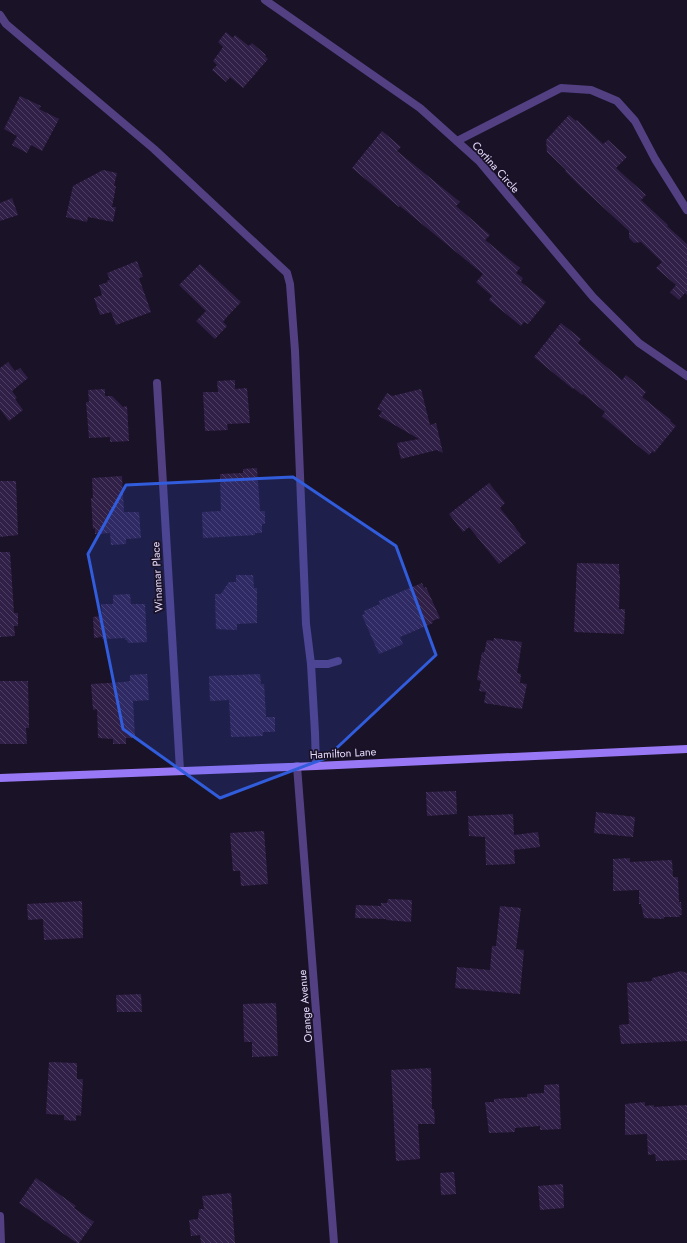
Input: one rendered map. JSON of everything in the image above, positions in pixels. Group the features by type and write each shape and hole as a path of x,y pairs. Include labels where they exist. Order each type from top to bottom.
{"street":[{"name":"Cortina Circle","path":"264,0 420,108 479,161 593,297 639,343 687,376"},
{"path":"0,16 6,24 154,149 287,273 290,284 294,351 306,624 315,726 316,766"},
{"path":"457,142 561,88 591,90 617,101 635,121 655,159 687,210"},
{"name":"Winamar Place","path":"157,383 180,770"},
{"path":"310,664 328,664 338,661"},
{"name":"Hamilton Lane","path":"0,778 316,766 687,749"},
{"name":"Orange Avenue","path":"298,766 334,1243"},
{"path":"0,1216 1,1243"}],"highlighted area":[{"path":"293,477 396,546 436,655 326,758 220,798 123,729 88,554 126,485"}],"building":[{"path":"226,32 233,38 235,35 249,46 252,43 266,55 265,56 268,59 243,88 230,77 226,82 212,70 217,65 213,61 223,47 218,42"},
{"path":"20,96 41,106 39,109 59,119 42,151 31,145 27,153 12,145 17,136 4,129"},
{"path":"569,115 576,121 577,120 603,144 608,140 627,157 616,168 646,195 641,200 687,244 687,295 685,293 679,300 670,292 676,285 656,268 662,262 641,242 634,243 629,238 629,231 580,186 547,152 546,140"},
{"path":"382,131 401,147 397,151 460,202 456,206 490,235 485,240 520,268 516,273 523,278 521,282 546,302 528,324 524,322 521,326 489,300 492,296 476,282 483,274 352,168"},
{"path":"103,170 117,173 112,207 116,207 113,222 88,217 87,222 66,217 73,186"},
{"path":"12,198 18,215 0,221 0,203"},
{"path":"137,261 143,277 139,278 151,312 116,325 111,312 100,315 94,298 102,295 99,285 108,282 107,280 110,280 107,273"},
{"path":"200,264 241,302 223,322 227,326 215,339 196,321 206,311 179,285"},
{"path":"561,323 581,339 578,343 622,380 626,375 646,392 642,397 671,420 670,421 676,426 654,453 653,451 649,455 602,416 605,412 583,394 582,395 574,388 573,389 534,357"},
{"path":"8,362 15,371 20,368 28,378 12,391 17,398 15,399 23,410 9,421 0,409 0,368"},
{"path":"235,380 235,389 247,388 250,423 227,424 228,430 205,431 203,392 218,392 217,381"},
{"path":"105,389 105,396 112,396 123,407 127,406 129,441 110,442 110,437 89,438 86,402 89,402 88,390"},
{"path":"421,389 430,425 436,423 443,453 437,450 401,459 397,443 419,439 379,416 382,411 377,409 387,393 392,396"},
{"path":"257,468 260,511 265,511 265,524 262,524 262,533 255,533 255,535 203,538 202,512 221,511 220,474 243,473 243,469"},
{"path":"122,476 124,512 139,512 141,538 126,539 126,544 111,545 110,533 95,534 95,528 93,529 91,498 93,498 92,478"},
{"path":"0,481 16,481 18,535 0,537"},
{"path":"489,483 505,503 500,508 526,543 499,564 469,527 463,532 449,514"},
{"path":"0,552 10,552 14,613 18,613 18,626 14,626 15,636 0,637"},
{"path":"577,563 619,564 619,609 625,609 624,634 574,632"},
{"path":"236,575 253,575 254,588 257,588 257,623 237,624 237,630 216,629 215,594 221,594 229,582 236,582"},
{"path":"422,583 424,588 426,587 440,618 432,621 433,623 400,637 403,644 379,654 362,615 365,614 364,611 380,604 379,601"},
{"path":"130,594 131,604 145,604 147,642 128,643 125,638 94,638 93,617 102,615 101,604 113,604 113,595"},
{"path":"494,638 522,642 517,673 521,674 520,683 527,684 522,709 484,703 486,692 479,691 481,681 477,680 482,652 484,653 487,640 493,641"},
{"path":"147,674 149,700 133,701 135,738 126,738 126,744 113,744 113,739 98,738 97,709 93,710 91,684 125,682 130,681 130,675"},
{"path":"260,674 261,684 264,684 266,717 275,717 275,732 263,732 263,736 231,737 229,700 210,701 209,676"},
{"path":"0,681 28,681 29,728 26,728 27,744 0,744"},
{"path":"456,791 457,814 427,816 426,792"},
{"path":"596,812 635,817 633,837 594,833"},
{"path":"513,814 514,835 538,832 540,847 514,850 515,864 486,865 485,837 469,836 468,816"},
{"path":"264,831 268,884 241,886 240,871 233,871 230,833"},
{"path":"630,858 630,862 672,860 673,877 678,877 679,902 681,902 682,915 679,915 680,917 664,917 664,919 644,918 641,904 639,904 639,890 613,891 613,859"},
{"path":"388,899 412,900 411,922 386,919 355,918 356,905 381,906 381,903 387,903"},
{"path":"82,901 83,938 44,940 43,919 28,920 27,904"},
{"path":"500,906 521,908 516,949 524,950 520,994 455,988 457,967 490,970 492,946 496,946"},
{"path":"681,971 687,973 687,1041 621,1044 619,1025 629,1024 627,983 652,981 652,978"},
{"path":"141,994 142,1012 117,1012 116,995"},
{"path":"276,1003 278,1056 252,1057 252,1042 244,1042 243,1004"},
{"path":"49,1062 77,1063 77,1079 83,1079 81,1116 76,1115 76,1121 64,1120 64,1115 46,1114"},
{"path":"431,1068 432,1109 434,1109 435,1124 418,1124 420,1159 396,1161 391,1070"},
{"path":"559,1084 561,1129 540,1130 540,1126 515,1128 515,1132 489,1133 485,1102 494,1102 494,1099 527,1097 527,1094 544,1093 544,1085"},
{"path":"645,1102 645,1106 654,1105 654,1107 687,1105 687,1160 656,1161 655,1154 648,1155 647,1134 625,1135 625,1104"},
{"path":"454,1172 456,1194 441,1195 440,1173"},
{"path":"36,1178 76,1206 74,1208 94,1222 79,1243 19,1203"},
{"path":"563,1184 564,1208 540,1210 538,1186"},
{"path":"231,1193 235,1243 201,1243 200,1235 191,1236 189,1220 198,1219 199,1209 204,1209 202,1196"}]}
